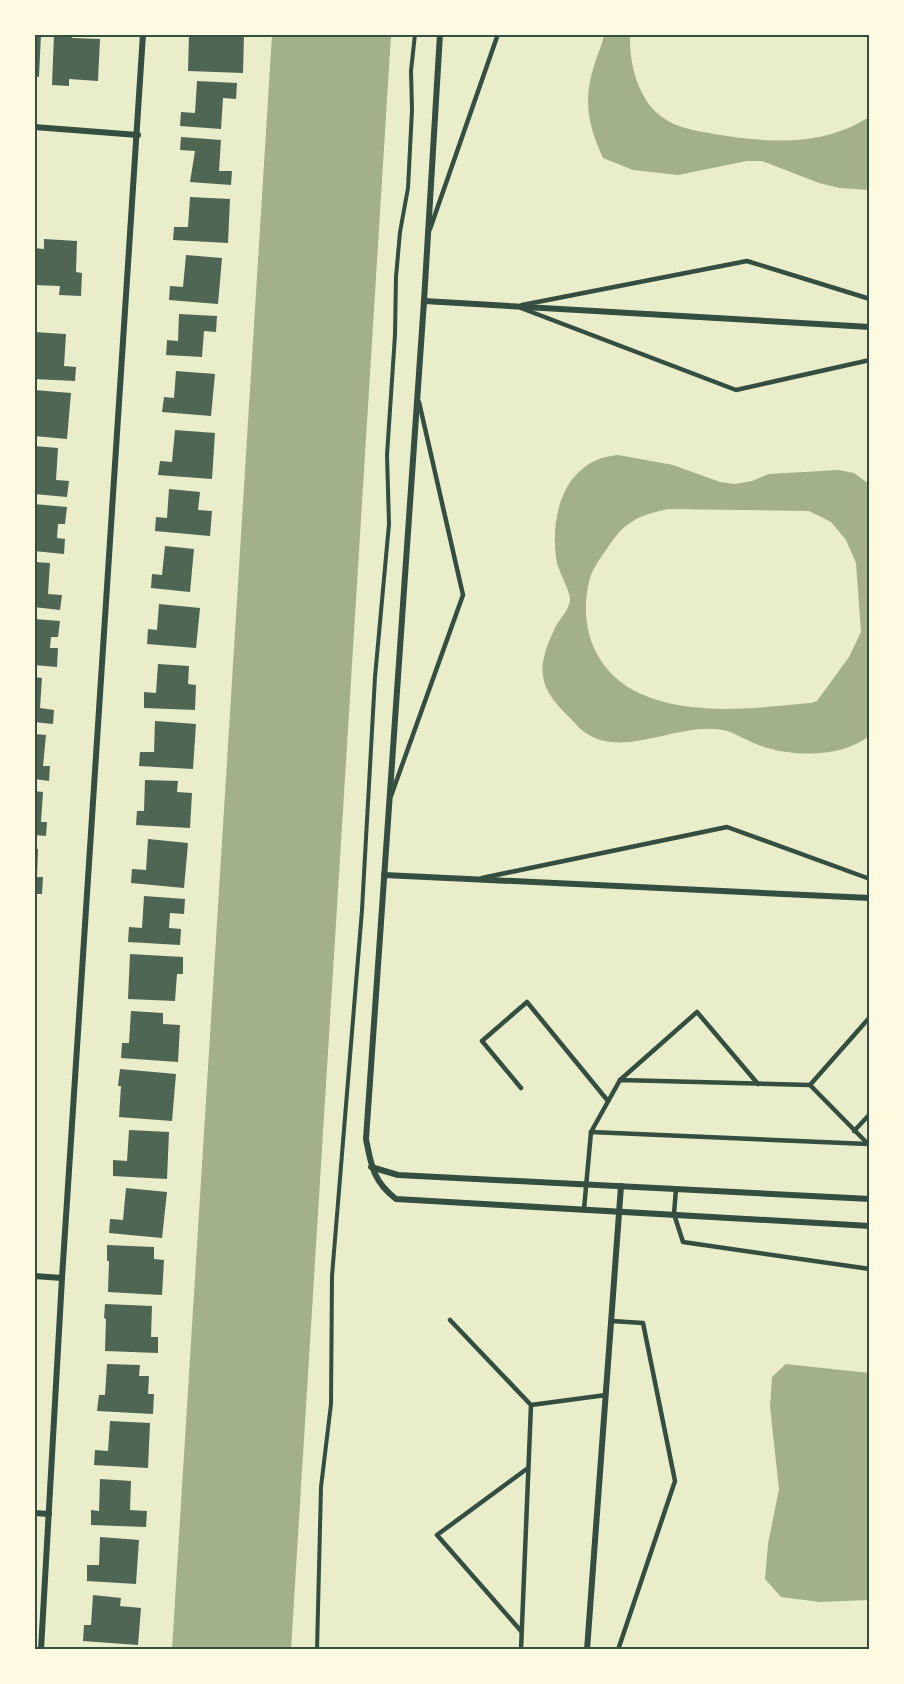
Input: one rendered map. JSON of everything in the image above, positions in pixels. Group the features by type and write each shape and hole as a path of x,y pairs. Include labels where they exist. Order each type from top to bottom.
{"street":[{"path":"41,1650 62,1278 143,34"},
{"path":"440,34 424,301 366,1139 372,1167 382,1188 396,1198 870,1226"},
{"path":"34,127 138,135"},
{"path":"424,301 870,327"},
{"path":"384,875 870,898"},
{"path":"372,1167 398,1175 870,1199"},
{"path":"588,1650 621,1186"},
{"path":"34,1276 62,1278"},
{"path":"34,1513 49,1514"}],"lane":[{"path":"428,235 498,34"},
{"path":"516,306 747,261 870,299"},
{"path":"516,306 736,390 870,360"},
{"path":"389,801 464,595 417,396"},
{"path":"475,879 727,827 870,879"},
{"path":"521,1088 483,1041 527,1002 608,1101"},
{"path":"584,1209 591,1132 620,1080 697,1012 758,1084"},
{"path":"810,1085 870,1017"},
{"path":"620,1080 810,1085 869,1145"},
{"path":"854,1131 870,1114"},
{"path":"591,1132 869,1145"},
{"path":"676,1190 674,1214 683,1242 870,1269"},
{"path":"450,1320 531,1405 520,1650"},
{"path":"611,1321 643,1323 675,1481 618,1650"},
{"path":"531,1405 606,1395"},
{"path":"521,1630 437,1535 528,1468"}],"path":[{"path":"317,1650 321,1487 332,1404 332,1276 362,910 375,677 389,524 387,455 395,335 396,277 400,232 408,188 411,71 415,34"}],"shaded area":[{"path":"272,35 391,35 291,1649 172,1649"},
{"path":"604,35 630,35 633,69 641,91 654,110 668,121 680,126 734,137 794,140 833,134 869,117 869,190 839,188 819,183 762,161 747,161 678,175 633,170 603,158 591,124 588,102 595,62"},
{"path":"618,455 673,465 720,482 735,484 752,481 769,474 838,470 854,473 869,484 869,736 844,749 814,754 769,748 727,731 711,729 621,742 604,741 589,735 578,727 558,706 545,686 543,666 549,642 570,600 556,558 556,523 559,506 574,477 586,466 600,459","holes":["668,509 809,511 831,522 846,540 856,563 861,632 849,657 817,701 724,709 680,705 659,701 639,693 612,674 601,661 594,647 586,616 589,582 593,570 616,535 634,520"]},
{"path":"786,1364 869,1373 869,1600 820,1602 781,1597 765,1579 768,1544 779,1489 770,1407 772,1377"}],"building":[{"path":"34,34 41,34 39,77 34,76"},
{"path":"54,34 72,34 72,38 100,39 98,81 69,79 69,86 52,85"},
{"path":"189,34 244,34 243,73 188,71"},
{"path":"197,81 237,83 236,99 223,98 221,129 180,126 181,112 195,113"},
{"path":"181,137 221,140 219,171 232,171 231,185 190,182 195,151 180,150"},
{"path":"190,197 230,199 228,243 173,240 174,227 188,227"},
{"path":"44,239 77,241 76,272 82,273 81,296 59,295 60,286 34,285 34,248 44,249"},
{"path":"186,255 222,258 218,304 169,300 170,286 183,287"},
{"path":"179,314 217,316 216,332 204,331 202,357 166,355 167,340 178,341"},
{"path":"34,332 66,334 64,366 76,367 75,381 34,379"},
{"path":"176,371 215,374 211,416 162,412 164,397 174,398"},
{"path":"34,390 71,393 67,439 34,436"},
{"path":"175,430 215,433 212,479 158,475 160,461 172,462"},
{"path":"34,446 58,448 56,480 69,481 67,497 34,494"},
{"path":"169,489 200,492 198,510 212,511 210,536 155,531 156,517 167,518"},
{"path":"34,504 67,507 65,524 58,524 57,538 65,539 64,554 34,551"},
{"path":"165,546 194,549 190,592 151,588 152,574 162,575"},
{"path":"34,562 50,563 48,594 62,595 60,610 34,607"},
{"path":"159,604 200,608 196,648 147,644 148,629 157,630"},
{"path":"34,619 60,621 58,637 51,637 50,648 58,648 57,667 34,665"},
{"path":"158,664 189,666 188,684 196,685 195,710 144,708 144,692 156,693"},
{"path":"34,677 42,678 40,708 54,710 53,724 34,722"},
{"path":"155,721 196,724 193,769 139,766 140,752 154,752"},
{"path":"34,734 46,735 43,766 50,766 49,781 34,779"},
{"path":"145,780 178,781 177,792 192,793 190,828 136,825 137,811 144,811"},
{"path":"34,791 43,792 41,822 47,822 46,836 34,835"},
{"path":"148,839 188,843 184,888 131,883 132,869 146,870"},
{"path":"34,849 38,849 37,877 43,877 42,894 34,894"},
{"path":"144,896 185,899 184,914 170,913 169,928 181,929 180,945 128,942 129,927 142,928"},
{"path":"130,954 183,957 183,974 177,974 175,1001 128,999"},
{"path":"131,1011 163,1013 163,1024 180,1025 178,1062 121,1058 122,1043 129,1043"},
{"path":"120,1069 176,1074 172,1121 119,1117"},
{"path":"129,1130 169,1132 167,1179 113,1176 113,1160 127,1161"},
{"path":"126,1188 167,1192 162,1238 109,1233 110,1219 123,1220"},
{"path":"107,1245 154,1247 154,1259 164,1260 162,1295 108,1292"},
{"path":"105,1304 152,1306 151,1337 158,1337 158,1353 105,1351"},
{"path":"107,1364 140,1365 139,1376 149,1376 148,1394 154,1394 153,1414 97,1411 99,1395 105,1395"},
{"path":"110,1421 150,1423 148,1468 94,1465 95,1450 108,1451"},
{"path":"100,1479 131,1481 130,1510 147,1511 146,1527 91,1525 91,1510 99,1511"},
{"path":"100,1537 139,1540 136,1584 87,1581 87,1565 99,1565"},
{"path":"93,1595 121,1598 120,1606 141,1608 138,1645 83,1641 84,1625 91,1625"}]}
